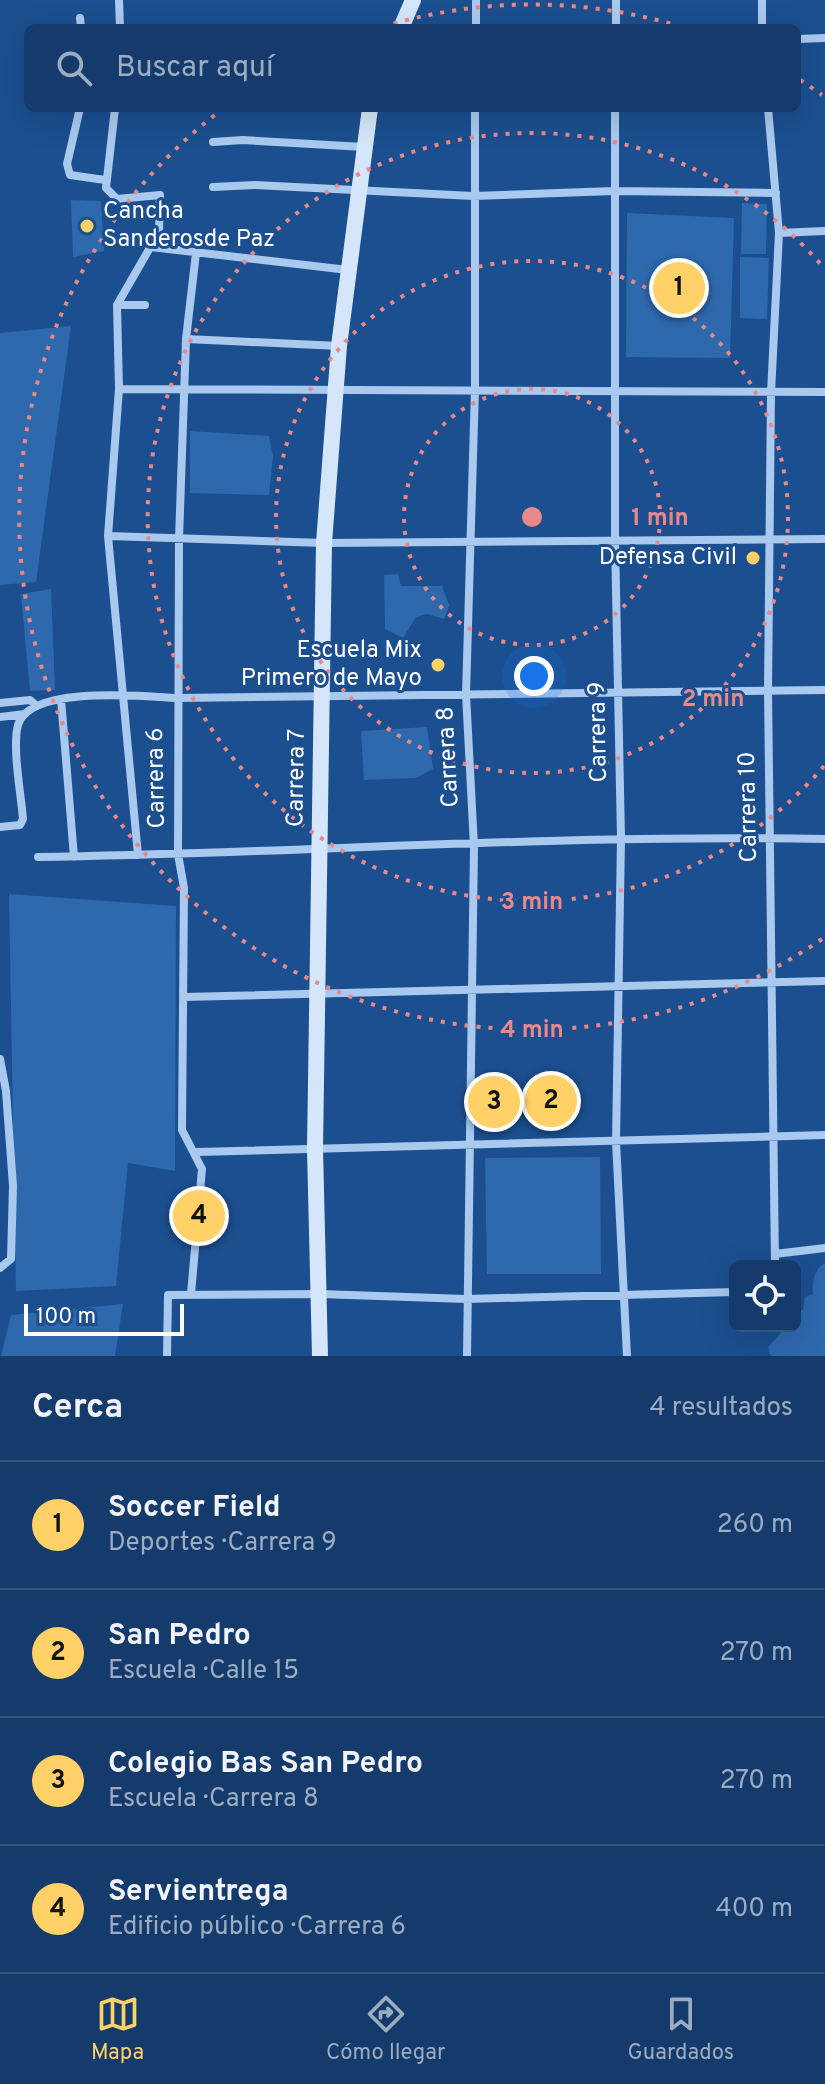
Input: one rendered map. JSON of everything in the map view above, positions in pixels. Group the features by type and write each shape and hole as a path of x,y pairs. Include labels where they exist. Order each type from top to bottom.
{"street":[{"path":"119,0 120,24"},
{"path":"403,24 413,0"},
{"path":"476,0 476,24"},
{"path":"616,0 616,24"},
{"path":"762,0 762,24"},
{"path":"80,18 81,24"},
{"path":"801,39 825,38"},
{"path":"79,112 67,164 70,175 105,180"},
{"path":"114,112 105,180 110,195 117,199 160,195 161,222 151,247 117,305 119,389 108,536 138,855"},
{"name":"Carrera 7","path":"320,1356 315,1149 324,543 334,392 369,112"},
{"name":"Carrera 8","path":"467,1356 474,846 466,694 475,389 475,112"},
{"name":"Carrera 9","path":"615,112 615,540 621,838 616,1142 627,1356"},
{"name":"Carrera 10","path":"768,112 779,233 768,537 775,1260"},
{"path":"213,142 364,147"},
{"path":"213,187 255,185 473,196 614,191 776,193"},
{"path":"779,233 825,231"},
{"path":"151,247 348,270"},
{"name":"Carrera 6","path":"191,1294 202,1169 196,1152 187,1145 182,1130 184,888 178,854 176,698 186,339 196,253"},
{"path":"117,305 145,305"},
{"path":"186,339 339,346"},
{"path":"119,389 825,392"},
{"path":"108,536 324,543 768,537 825,539"},
{"path":"0,717 25,714 37,706 61,699 123,695 176,698 825,690"},
{"path":"61,699 74,857"},
{"path":"0,703 30,700 37,706"},
{"path":"10,702 11,716"},
{"path":"0,827 20,825 23,819 17,732 25,714"},
{"path":"38,857 474,846 621,838 825,839"},
{"path":"184,997 825,981"},
{"path":"0,1059 6,1091 13,1195 11,1259 0,1268"},
{"path":"196,1152 471,1142 616,1142 825,1135"},
{"path":"775,1254 825,1248"},
{"path":"167,1356 168,1295 320,1294 466,1299 729,1292"}],"shaded area":[{"name":"Cancha Sanderosde Paz","path":"71,200 101,201 104,251 73,257"},
{"path":"742,203 767,204 766,254 741,254"},
{"path":"627,213 734,218 730,358 626,357"},
{"path":"740,257 769,258 767,319 740,318"},
{"path":"71,326 36,582 0,585 0,333"},
{"path":"190,431 269,436 273,456 269,495 190,493"},
{"path":"398,574 401,586 442,586 449,605 444,619 427,614 416,617 403,638 385,629 384,575"},
{"path":"51,589 55,690 30,691 21,594"},
{"path":"427,727 433,769 416,778 364,780 361,731"},
{"path":"9,894 176,906 175,1171 128,1163 116,1286 16,1291"},
{"path":"600,1157 601,1274 487,1274 485,1158"},
{"path":"825,1263 825,1356 771,1356 768,1347 782,1332 801,1332 805,1297 813,1294 813,1280"},
{"path":"123,1304 115,1356 1,1356 11,1315"}],"place":[{"name":"Cancha Sanderosde Paz","path":"87,226"},
{"name":"Soccer Field","path":"679,288"},
{"name":"Defensa Civil","path":"753,558"},
{"name":"Escuela Mix Primero de Mayo","path":"438,665"},
{"name":"San Pedro","path":"551,1101"},
{"name":"Colegio Bas San Pedro","path":"494,1102"},
{"name":"Servientrega","path":"199,1216"}]}
